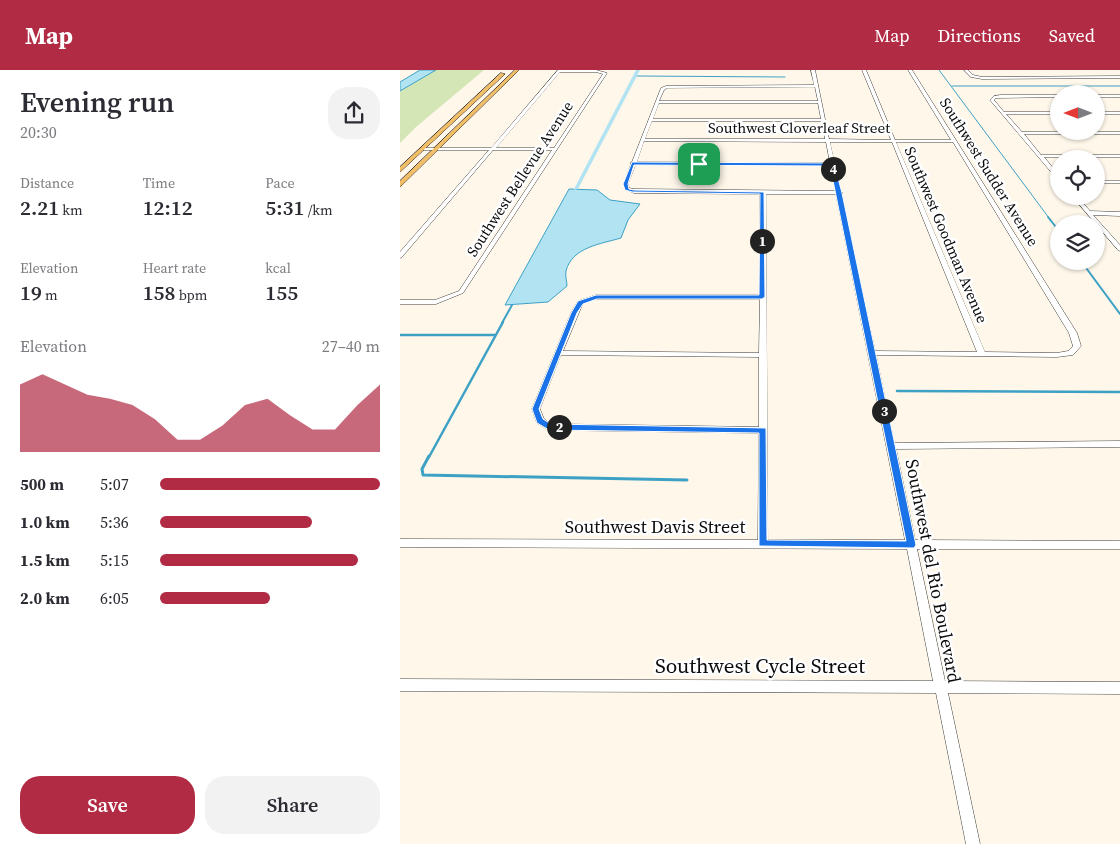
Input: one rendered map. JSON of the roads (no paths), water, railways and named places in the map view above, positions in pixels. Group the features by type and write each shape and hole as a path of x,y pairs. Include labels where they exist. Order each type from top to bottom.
{"main road":[{"path":"400,170 507,70"},
{"path":"400,185 517,70"}],"street":[{"path":"400,256 560,70"},
{"name":"Southwest Bellevue Avenue","path":"400,302 436,302 451,298 461,292 605,73 560,70"},
{"name":"Southwest del Rio Boulevard","path":"813,70 892,446 939,686 974,844"},
{"name":"Southwest Goodman Avenue","path":"864,70 982,354"},
{"name":"Southwest Sudder Avenue","path":"910,70 1076,339 1076,346 1070,353 982,354"},
{"path":"966,70 972,76 982,78 1120,78"},
{"path":"1109,70 1120,78"},
{"path":"1018,74 1022,78"},
{"path":"1067,74 1072,78"},
{"path":"816,86 666,87 662,89 632,163 626,184 627,189 634,191 840,193"},
{"path":"1050,96 994,97 992,100 1050,168"},
{"path":"1105,96 1120,96"},
{"path":"658,102 819,102"},
{"path":"1003,113 1050,113"},
{"path":"1105,113 1120,113"},
{"path":"650,120 823,120"},
{"path":"1021,133 1120,133"},
{"name":"Southwest Cloverleaf Street","path":"642,140 955,141"},
{"path":"423,149 554,149"},
{"path":"1040,156 1120,156"},
{"path":"632,163 832,164"},
{"path":"1105,182 1120,182"},
{"path":"763,193 763,544"},
{"path":"1082,205 1120,249"},
{"path":"1089,214 1120,214"},
{"path":"762,297 596,297 580,302 536,409 540,421 549,427 763,430"},
{"path":"558,353 762,355"},
{"path":"871,353 982,354"},
{"path":"892,446 1120,444"},
{"name":"Southwest Davis Street","path":"400,543 1120,546"},
{"name":"Southwest Cycle Street","path":"400,685 1120,688"}],"water":[{"path":"420,70 436,70 400,91 400,82"},
{"path":"569,189 597,190 610,200 640,204 628,220 621,238 588,248 574,257 566,271 567,286 548,302 505,305"}],"waterway":[{"path":"576,189 638,70"},
{"path":"939,70 1049,218"},
{"path":"635,76 785,77"},
{"path":"952,86 1120,86"},
{"path":"1088,270 1120,314"},
{"path":"502,323 512,305"},
{"path":"429,457 503,322"},
{"path":"400,335 495,335"},
{"path":"897,391 1120,392"},
{"path":"429,456 422,469 423,475 687,480"}]}
